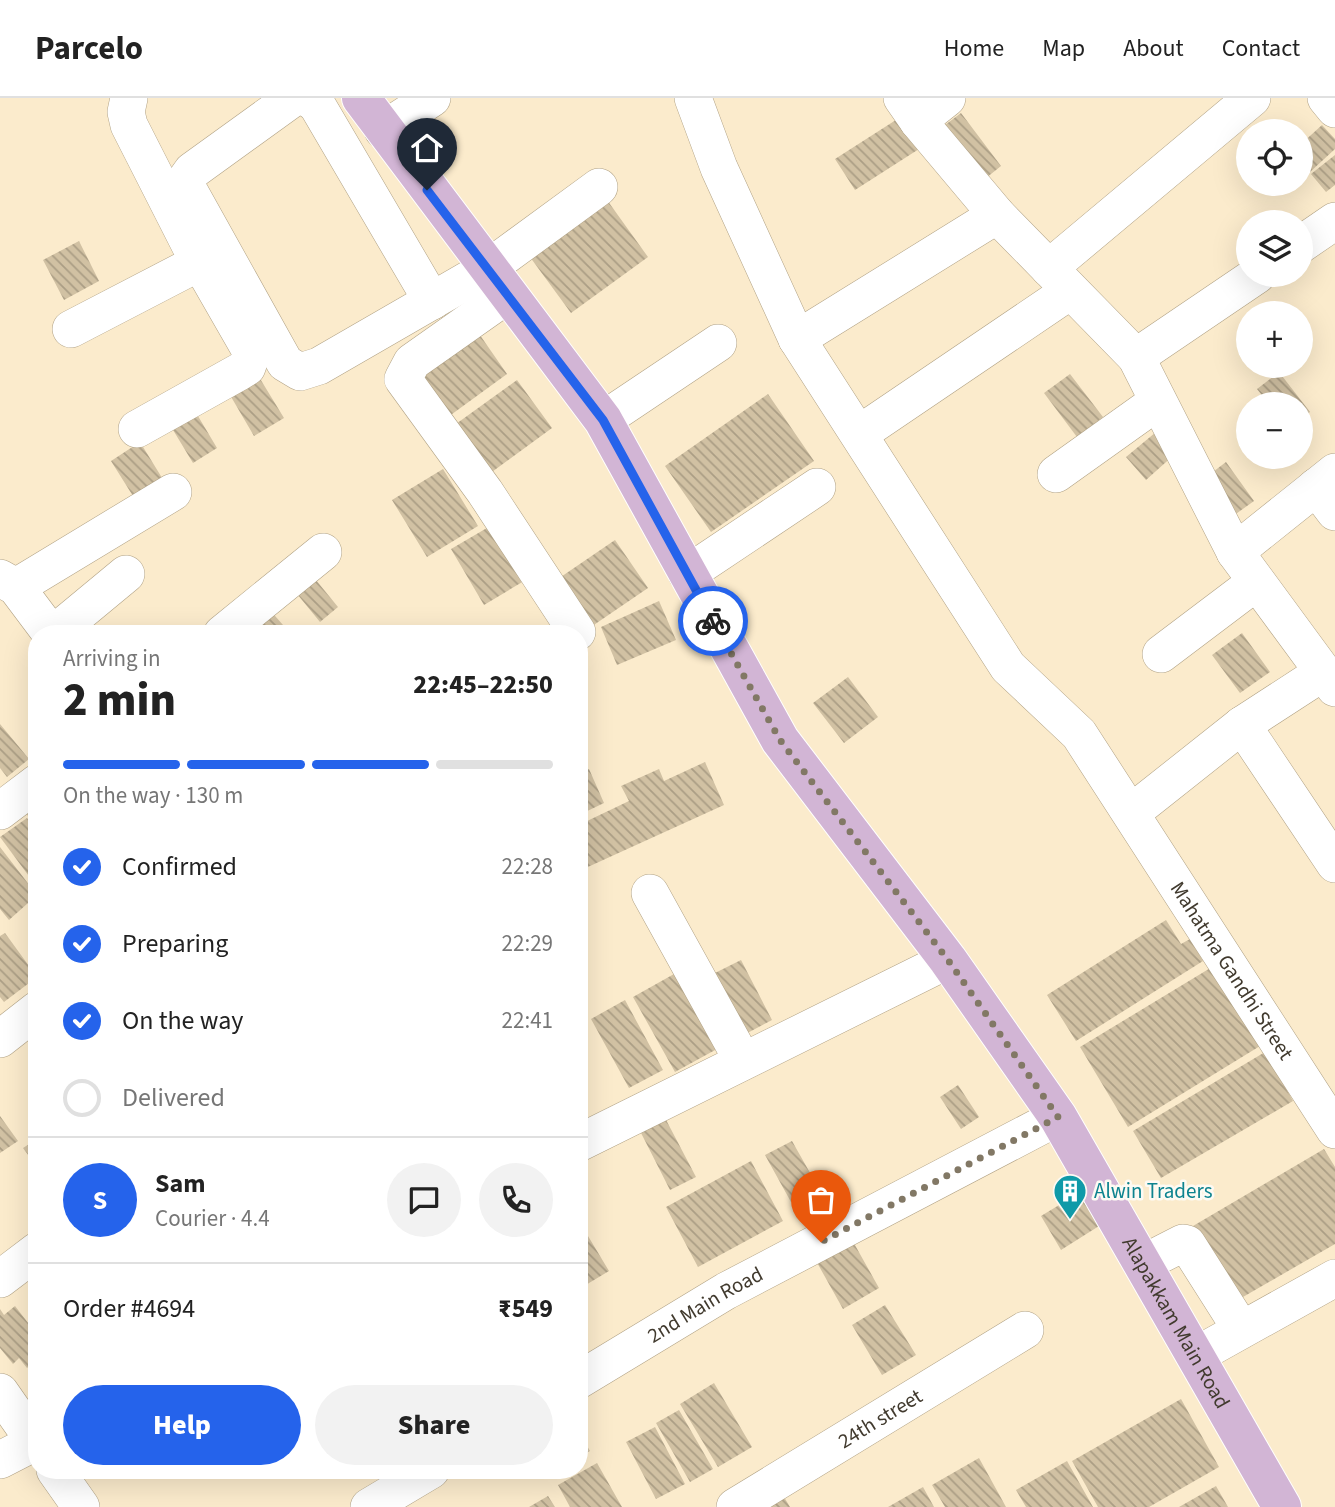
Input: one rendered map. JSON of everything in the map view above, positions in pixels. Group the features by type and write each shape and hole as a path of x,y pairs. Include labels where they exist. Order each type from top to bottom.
{"main road":[{"name":"Alapakkam Main Road","path":"360,98 603,420 780,740 948,960 1058,1117 1282,1507"}],"street":[{"path":"130,98 126,112 129,125 200,262 252,354 251,359 239,372 137,429"},
{"path":"293,98 202,163 187,178 188,189 285,363 300,372 319,366 432,301 497,282"},
{"path":"308,98 317,105 432,301"},
{"path":"383,130 432,98"},
{"name":"Mahatma Gandhi Street","path":"693,98 719,168 797,339 1008,667 1079,734 1335,1130"},
{"path":"947,98 910,110 997,215 1136,357 1235,552 1328,680 1242,725 1131,813"},
{"path":"859,435 1060,279 1252,98"},
{"path":"1326,98 1335,108"},
{"path":"571,625 485,492 403,379 404,372 412,362 599,187"},
{"path":"797,339 997,215"},
{"path":"1313,236 1335,221"},
{"path":"71,328 200,262"},
{"path":"1136,357 1238,287"},
{"path":"603,420 718,343"},
{"path":"1056,474 1157,402"},
{"path":"687,574 817,487"},
{"path":"1235,552 1329,490"},
{"path":"44,625 8,582 173,492"},
{"path":"233,625 323,552"},
{"path":"65,625 127,574"},
{"path":"1161,654 1255,583"},
{"path":"1242,725 1335,864"},
{"path":"0,811 28,790"},
{"path":"650,893 743,1061"},
{"path":"588,1138 948,960"},
{"path":"0,1039 28,1017"},
{"name":"2nd Main Road","path":"588,1375 726,1291 1058,1117"},
{"path":"1142,1264 1183,1243 1187,1244 1241,1329"},
{"path":"0,1279 28,1258"},
{"path":"1195,1356 1335,1278"},
{"name":"24th street","path":"735,1507 1024,1330"},
{"path":"0,1392 28,1432"},
{"path":"0,1460 28,1455"},
{"path":"61,1479 81,1507"},
{"path":"369,1507 416,1479"}],"building":[{"path":"961,113 1001,166 986,178 945,125"},
{"path":"899,118 919,149 855,190 835,159"},
{"path":"1322,125 1335,139 1335,149 1313,169 1313,133"},
{"path":"1335,155 1335,185 1326,192 1313,176 1313,172"},
{"path":"607,200 648,257 571,313 530,257"},
{"path":"79,241 99,281 64,300 43,260"},
{"path":"475,328 507,374 448,417 415,372"},
{"path":"1070,374 1103,417 1077,437 1044,393"},
{"path":"259,377 284,418 254,436 230,395"},
{"path":"1271,378 1284,378 1294,392 1259,392 1257,389"},
{"path":"517,380 552,428 485,477 449,429"},
{"path":"768,394 814,461 711,532 665,466"},
{"path":"192,406 217,448 193,463 167,420"},
{"path":"1156,432 1175,454 1146,480 1126,457"},
{"path":"140,442 167,486 138,504 111,461"},
{"path":"1226,462 1254,501 1233,516 1205,478"},
{"path":"443,469 478,526 427,557 392,500"},
{"path":"492,525 524,581 484,605 451,549"},
{"path":"615,540 648,588 588,629 588,625 581,625 552,583"},
{"path":"311,574 338,607 320,622 293,589"},
{"path":"659,601 676,640 617,665 601,627"},
{"path":"267,607 283,625 256,625"},
{"path":"1242,633 1270,672 1240,693 1212,655"},
{"path":"848,677 878,717 844,743 813,703"},
{"path":"0,724 28,760 7,777 0,768"},
{"path":"705,762 724,805 588,867 588,821 629,801 621,786 659,769 664,781"},
{"path":"588,769 589,769 604,803 588,811"},
{"path":"27,818 28,875 0,837"},
{"path":"0,847 28,883 28,903 9,920 0,909"},
{"path":"1166,920 1181,944 1190,939 1203,961 1076,1041 1047,995"},
{"path":"5,933 28,965 28,984 4,1002 0,997 0,936"},
{"path":"741,960 772,1020 736,1039 705,978"},
{"path":"1212,967 1260,1046 1128,1127 1080,1047"},
{"path":"674,974 717,1049 675,1072 633,997"},
{"path":"625,1000 663,1070 629,1088 591,1019"},
{"path":"1265,1052 1293,1101 1161,1178 1133,1131"},
{"path":"958,1085 979,1117 961,1129 940,1097"},
{"path":"0,1116 18,1141 0,1153"},
{"path":"664,1116 696,1177 670,1190 639,1129"},
{"path":"792,1141 818,1187 791,1202 765,1155"},
{"path":"1324,1149 1335,1167 1335,1244 1236,1301 1193,1226"},
{"path":"751,1161 783,1221 698,1267 666,1207"},
{"name":"Alwin Traders","path":"1079,1193 1099,1226 1061,1250 1041,1216"},
{"path":"588,1236 609,1271 588,1284"},
{"path":"851,1238 879,1288 843,1309 815,1259"},
{"path":"885,1305 916,1355 882,1375 852,1325"},
{"path":"15,1306 28,1323 27,1368 19,1358 13,1364 0,1348 0,1309 4,1315"},
{"path":"714,1383 752,1447 718,1467 680,1404"},
{"path":"1181,1399 1219,1467 1149,1507 1098,1507 1072,1461"},
{"path":"679,1410 713,1469 690,1482 656,1423"},
{"path":"655,1427 685,1484 656,1499 626,1442"},
{"path":"979,1458 1006,1507 945,1507 932,1485"},
{"path":"1067,1461 1093,1507 1026,1507 1016,1490"},
{"path":"597,1463 622,1507 570,1507 558,1485 569,1479 588,1479 588,1468"},
{"path":"1216,1486 1228,1507 1179,1507"},
{"path":"923,1487 934,1507 888,1507"},
{"path":"548,1496 555,1507 529,1507"},
{"path":"784,1497 790,1507 767,1507"}],"way so far":[{"path":"713,621 780,740 948,960 1058,1117 821,1242"}],"place":[{"name":"Alwin Traders","path":"1070,1221"}],"route":[{"path":"427,190 603,420 713,621"}]}
